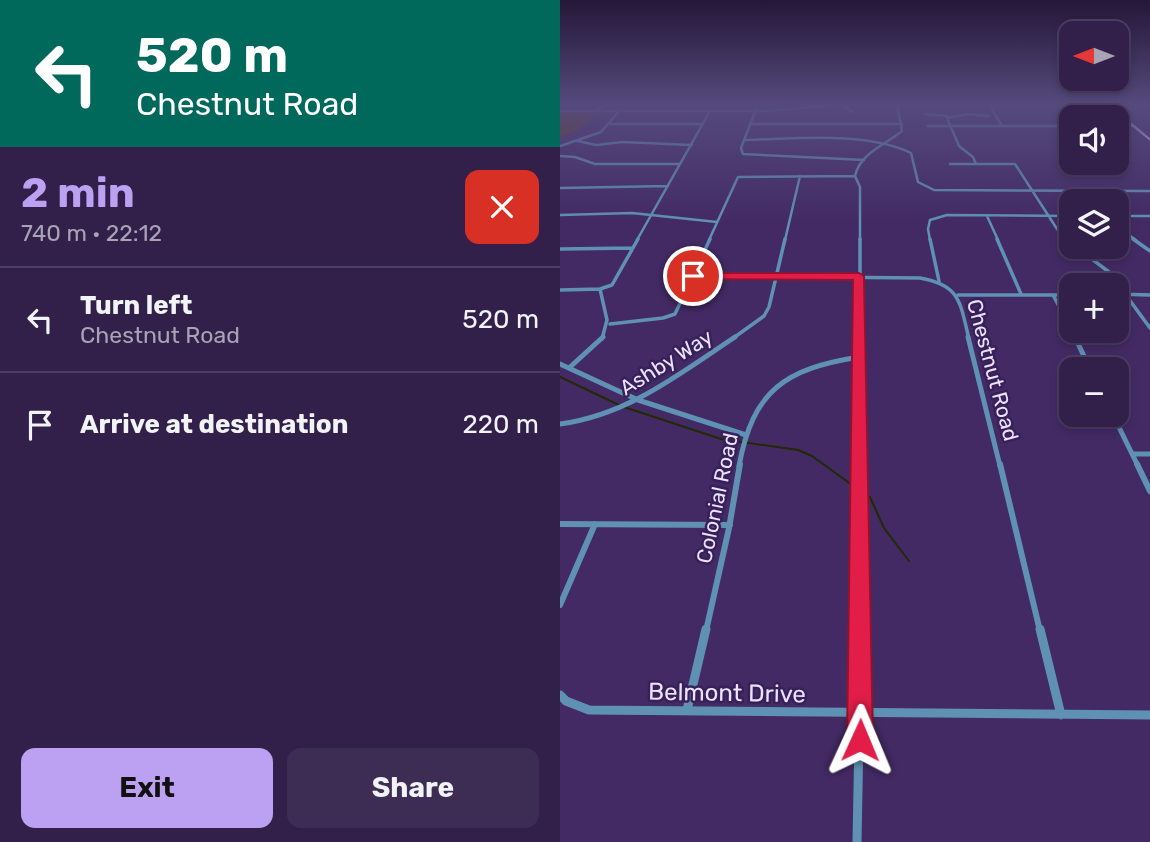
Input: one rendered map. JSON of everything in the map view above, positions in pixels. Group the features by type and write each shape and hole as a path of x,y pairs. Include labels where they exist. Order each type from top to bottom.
{"street":[{"path":"588,143 611,143"},
{"path":"560,290 600,289 612,285 692,145 652,143"},
{"path":"743,143 741,152 748,156 848,157 864,160"},
{"path":"872,143 910,151 918,182 926,188 944,191 1150,191"},
{"path":"958,143 973,157 976,164"},
{"path":"857,842 861,714 860,187 855,176 856,168 883,145"},
{"path":"560,156 575,157 595,164 680,164"},
{"path":"950,164 1015,164 1059,229"},
{"name":"Ashby Way","path":"560,424 602,417 638,400 764,316 777,277 800,176"},
{"path":"610,324 671,316 678,310 738,177 855,176"},
{"path":"560,188 668,186"},
{"path":"560,215 652,215 717,222"},
{"path":"693,276 859,276 939,281 928,229 930,220 947,215 1059,216"},
{"path":"987,216 1021,294"},
{"path":"1129,216 1150,216"},
{"path":"1129,236 1150,251"},
{"path":"560,248 633,248"},
{"path":"1095,259 1109,273"},
{"name":"Chestnut Road","path":"939,281 958,295 1061,715"},
{"path":"569,368 603,338 610,324 600,289"},
{"path":"1129,294 1150,295"},
{"path":"958,295 1059,295"},
{"path":"1053,295 1059,307"},
{"path":"1129,296 1150,328"},
{"name":"Colonial Road","path":"687,710 730,525 746,435 763,400 780,383 813,366 859,357"},
{"path":"560,364 638,400 746,435"},
{"path":"1119,427 1150,491"},
{"path":"1133,454 1150,454"},
{"path":"560,524 730,525"},
{"path":"560,605 595,524"},
{"name":"Belmont Drive","path":"560,695 566,701 589,710 1150,715"}],"waterway":[{"path":"560,377 619,405"},
{"path":"624,407 721,439 798,450 812,456 859,490"},
{"path":"864,493 870,497 884,528 909,561"}],"route":[{"path":"693,276 859,276 860,740"}]}
